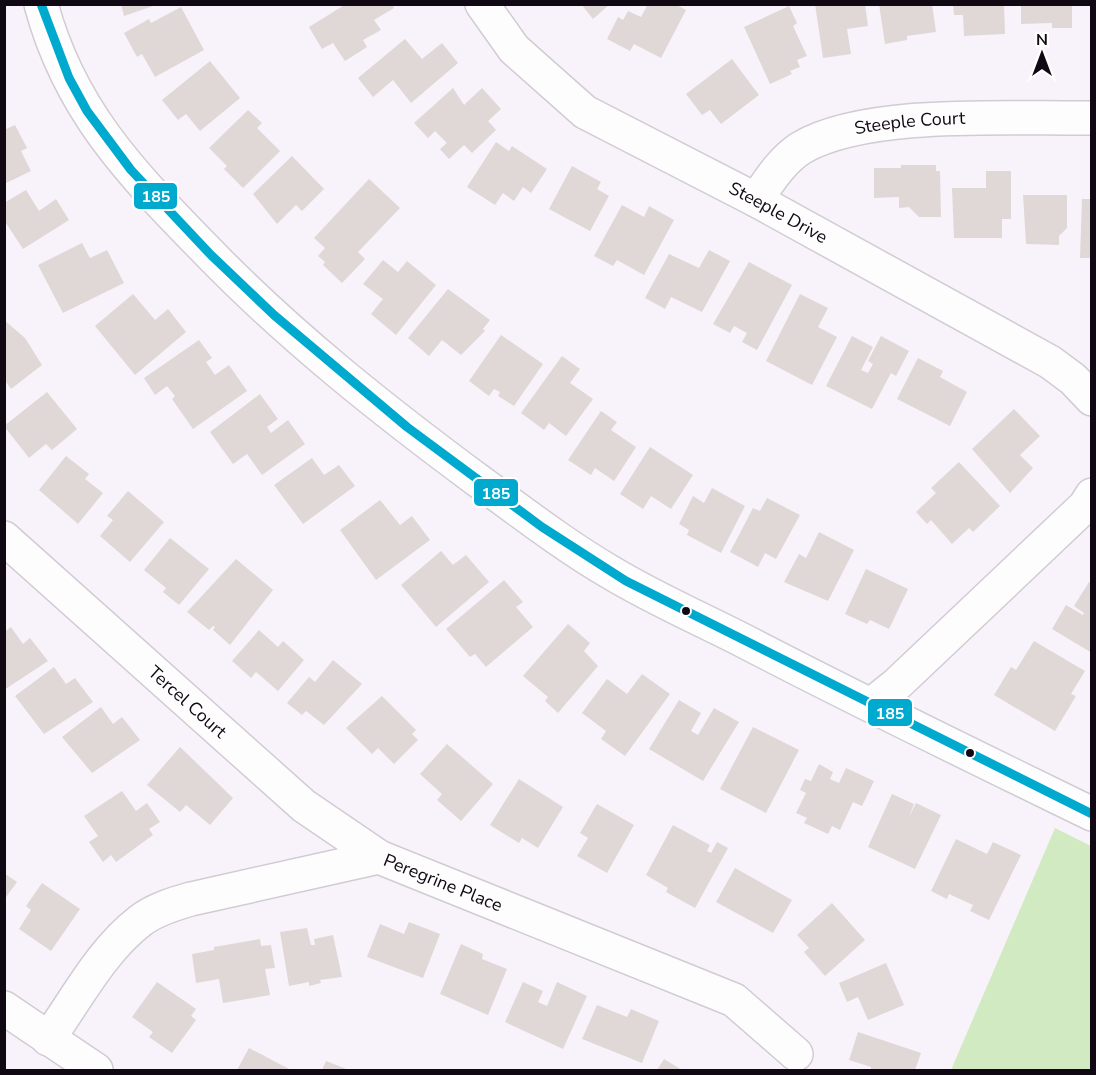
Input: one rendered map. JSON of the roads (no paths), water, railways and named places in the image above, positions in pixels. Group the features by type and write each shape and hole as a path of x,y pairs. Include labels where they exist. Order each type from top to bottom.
{"street":[{"path":"41,4 50,39 65,74 86,111 112,147 182,225 255,299 384,411 610,572 1092,814"},
{"name":"Steeple Drive","path":"482,4 513,49 585,112 756,200 1050,362 1073,379 1092,399"},
{"name":"Steeple Court","path":"756,200 776,171 800,148 844,133 883,124 948,119 1092,118"},
{"path":"871,705 897,684 1085,506 1092,495"},
{"name":"Tercel Court","path":"4,538 304,806 379,857"},
{"name":"Peregrine Place","path":"48,1039 121,938 141,920 167,906 191,899 379,857 734,1000 796,1054"},
{"path":"4,1008 96,1071"}]}
